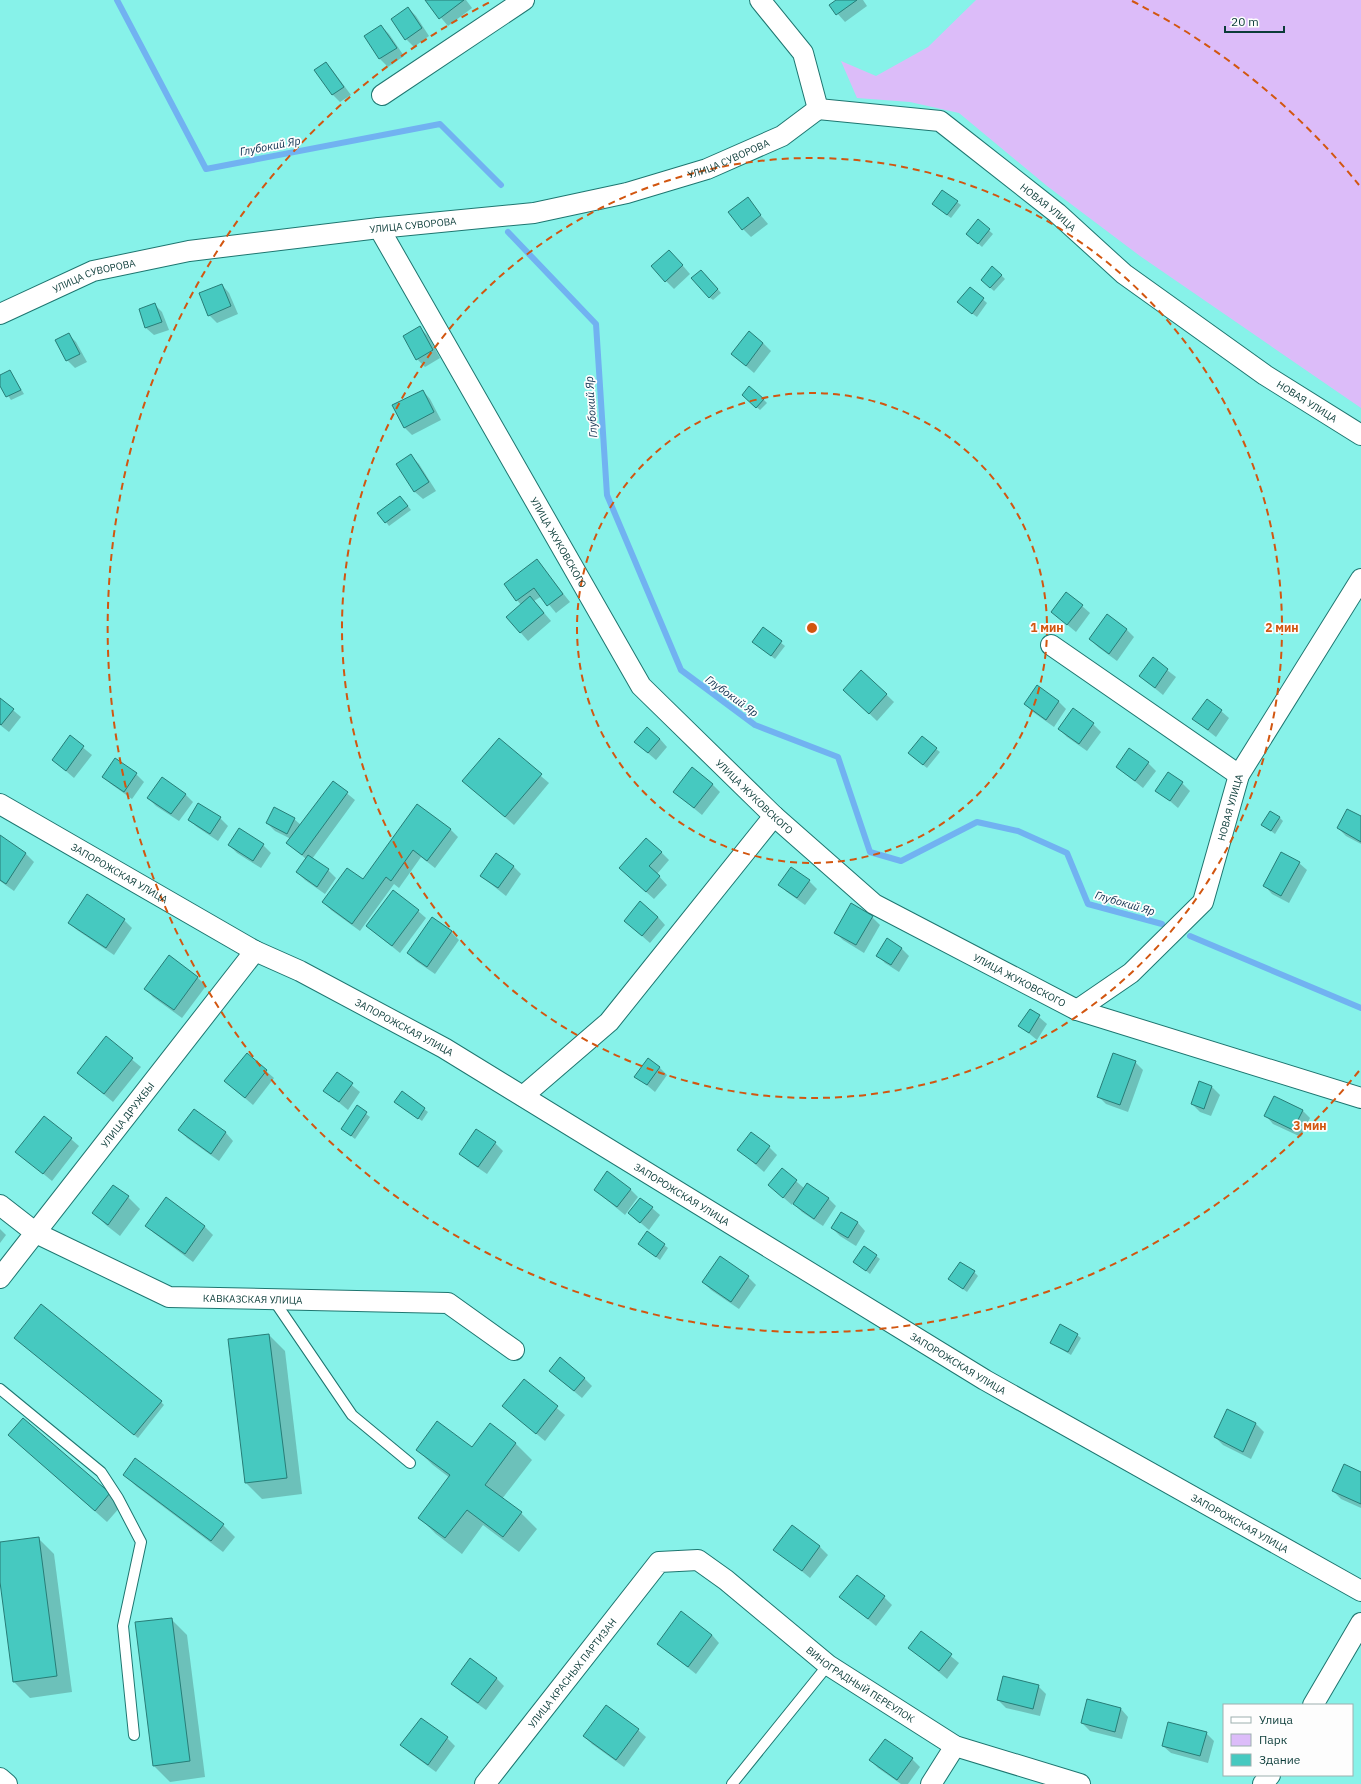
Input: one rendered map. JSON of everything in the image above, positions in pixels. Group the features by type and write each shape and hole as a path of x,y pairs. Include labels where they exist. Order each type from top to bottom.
{"street":[{"path":"382,95 524,0"},
{"path":"760,0 803,53 818,109"},
{"name":"УЛИЦА СУВОРОВА","path":"0,314 93,271 189,251 379,228 534,213 627,193 707,169 782,136 818,109"},
{"name":"НОВАЯ УЛИЦА","path":"818,109 940,121 1057,213 1124,274 1265,375 1361,435"},
{"name":"УЛИЦА ЖУКОВСКОГО","path":"379,228 641,686 774,816 874,904 1077,1010 1361,1098"},
{"name":"НОВАЯ УЛИЦА","path":"1077,1010 1131,973 1203,902 1239,776 1361,579"},
{"path":"1051,645 1239,776"},
{"name":"ЗАПОРОЖСКАЯ УЛИЦА","path":"0,804 255,951 314,978 444,1048 985,1380 1361,1591"},
{"path":"523,1096 609,1022 774,816"},
{"name":"УЛИЦА ДРУЖБЫ","path":"0,1278 255,951"},
{"name":"КАВКАЗСКАЯ УЛИЦА","path":"0,1205 36,1233 169,1297 448,1303 514,1350"},
{"name":"ВИНОГРАДНЫЙ ПЕРЕУЛОК","path":"659,1562 698,1560 726,1580 828,1665 955,1746 1080,1784"},
{"name":"УЛИЦА КРАСНЫХ ПАРТИЗАН","path":"485,1784 659,1562"},
{"path":"1314,1704 1361,1623"},
{"path":"931,1784 955,1746"},
{"path":"1263,1784 1269,1776"},
{"path":"0,1778 7,1784"}],"lane":[{"path":"274,1299 352,1415 410,1463"},
{"path":"0,1389 101,1472 118,1498 141,1542 123,1626 134,1735"},
{"path":"732,1784 828,1665"}],"green space":[{"path":"976,0 1361,0 1361,408 1140,256 1047,186 959,113 910,102 857,98 841,61 876,76 928,47"}],"building":[{"path":"425,0 464,0 439,19"},
{"path":"836,0 857,0 836,15 829,5"},
{"path":"408,7 422,28 405,40 391,19"},
{"path":"381,25 397,48 379,59 364,36"},
{"path":"326,62 344,87 332,95 314,70"},
{"path":"942,190 958,201 947,215 932,204"},
{"path":"748,197 761,215 742,230 728,212"},
{"path":"978,219 990,229 978,244 966,234"},
{"path":"669,250 683,265 665,282 651,266"},
{"path":"992,266 1002,275 990,288 981,280"},
{"path":"701,270 718,289 709,298 691,278"},
{"path":"222,284 231,306 208,316 199,293"},
{"path":"970,287 984,298 972,314 957,302"},
{"path":"155,303 162,322 145,328 139,309"},
{"path":"420,326 433,350 416,360 403,336"},
{"path":"749,331 763,343 746,366 731,354"},
{"path":"69,333 80,354 66,361 55,340"},
{"path":"10,370 21,390 6,397 0,386 0,375"},
{"path":"749,386 764,399 756,408 742,395"},
{"path":"423,390 434,412 404,428 392,405"},
{"path":"411,454 429,482 414,492 396,464"},
{"path":"400,496 408,506 385,523 377,513"},
{"path":"537,559 563,594 547,606 534,588 516,601 504,584"},
{"path":"1066,592 1083,605 1067,625 1051,612"},
{"path":"530,596 544,613 520,633 506,617"},
{"path":"1107,614 1127,629 1109,654 1089,639"},
{"path":"763,627 782,641 771,656 752,642"},
{"path":"1153,657 1168,669 1155,688 1139,676"},
{"path":"861,670 887,694 869,714 843,690"},
{"path":"1037,685 1059,701 1046,720 1024,704"},
{"path":"0,698 14,709 1,725 0,724"},
{"path":"1207,699 1222,710 1208,730 1192,719"},
{"path":"1073,708 1094,723 1079,744 1058,729"},
{"path":"647,727 660,739 648,753 634,742"},
{"path":"70,735 84,746 66,771 52,760"},
{"path":"922,736 937,748 923,765 908,753"},
{"path":"499,738 542,774 505,817 462,781"},
{"path":"1129,748 1149,762 1135,781 1116,767"},
{"path":"115,758 137,773 124,792 102,777"},
{"path":"692,767 713,784 694,808 673,792"},
{"path":"1168,772 1183,782 1170,801 1155,791"},
{"path":"162,777 186,794 171,814 147,798"},
{"path":"333,781 348,792 302,855 286,843"},
{"path":"198,803 221,817 210,834 188,820"},
{"path":"417,804 451,829 427,861 413,850 391,881 386,877 352,924 322,902 347,868 363,879"},
{"path":"274,807 295,818 287,834 266,823"},
{"path":"1347,809 1361,816 1361,842 1337,828"},
{"path":"1270,811 1280,817 1271,831 1261,825"},
{"path":"239,828 264,844 253,861 228,845"},
{"path":"0,835 26,853 6,884 0,880"},
{"path":"646,838 662,852 649,866 660,876 646,892 619,868"},
{"path":"1281,852 1300,862 1281,896 1263,886"},
{"path":"496,853 514,866 498,888 480,876"},
{"path":"308,855 329,869 317,887 296,872"},
{"path":"791,867 810,880 797,898 778,885"},
{"path":"393,890 419,910 392,946 366,926"},
{"path":"87,894 125,919 106,948 68,923"},
{"path":"640,901 658,917 642,936 624,921"},
{"path":"851,903 873,916 856,945 834,933"},
{"path":"432,917 452,931 427,967 407,953"},
{"path":"887,938 902,948 891,965 876,956"},
{"path":"169,955 198,977 174,1010 144,989"},
{"path":"1030,1009 1040,1015 1029,1033 1018,1026"},
{"path":"106,1036 133,1058 104,1094 77,1073"},
{"path":"247,1053 267,1070 245,1098 224,1081"},
{"path":"1113,1053 1136,1061 1120,1105 1097,1097"},
{"path":"648,1058 660,1067 647,1085 634,1077"},
{"path":"337,1072 353,1083 339,1102 323,1091"},
{"path":"1199,1081 1212,1086 1204,1109 1191,1104"},
{"path":"402,1091 425,1108 418,1119 394,1102"},
{"path":"1274,1096 1303,1110 1293,1130 1264,1116"},
{"path":"357,1105 367,1112 351,1136 341,1129"},
{"path":"194,1109 226,1132 211,1154 178,1130"},
{"path":"44,1116 72,1138 43,1174 15,1152"},
{"path":"476,1129 496,1142 478,1167 459,1154"},
{"path":"751,1132 770,1146 756,1164 737,1150"},
{"path":"782,1168 797,1180 783,1198 768,1185"},
{"path":"607,1171 631,1189 617,1207 594,1190"},
{"path":"807,1183 829,1198 814,1219 793,1204"},
{"path":"113,1185 129,1196 108,1225 92,1213"},
{"path":"166,1197 205,1226 185,1254 145,1226"},
{"path":"640,1198 653,1207 640,1223 628,1213"},
{"path":"841,1212 858,1222 848,1238 831,1228"},
{"path":"647,1231 665,1244 656,1257 638,1244"},
{"path":"864,1246 877,1255 866,1271 853,1262"},
{"path":"720,1256 749,1276 731,1302 702,1282"},
{"path":"960,1262 975,1271 963,1289 948,1279"},
{"path":"41,1304 162,1401 134,1435 14,1338"},
{"path":"1060,1324 1078,1334 1068,1352 1050,1343"},
{"path":"269,1334 287,1478 245,1483 228,1339"},
{"path":"560,1357 585,1378 574,1391 549,1371"},
{"path":"524,1379 558,1406 536,1434 502,1406"},
{"path":"1227,1409 1256,1423 1243,1452 1214,1437"},
{"path":"23,1418 110,1493 95,1511 8,1435"},
{"path":"437,1421 472,1447 490,1423 516,1443 485,1485 522,1512 503,1537 467,1510 445,1538 418,1518 450,1475 416,1450"},
{"path":"135,1458 224,1524 211,1541 123,1475"},
{"path":"1344,1464 1361,1472 1361,1504 1332,1491"},
{"path":"792,1525 820,1546 802,1571 773,1550"},
{"path":"39,1537 57,1676 13,1682 0,1582 0,1542"},
{"path":"857,1575 885,1596 868,1619 839,1597"},
{"path":"681,1611 712,1635 688,1667 657,1644"},
{"path":"172,1618 190,1761 153,1766 135,1622"},
{"path":"921,1631 952,1654 939,1671 908,1648"},
{"path":"470,1658 497,1678 478,1703 451,1684"},
{"path":"1003,1676 1039,1685 1033,1709 997,1700"},
{"path":"1087,1699 1121,1708 1115,1732 1081,1723"},
{"path":"606,1705 639,1729 616,1760 583,1736"},
{"path":"421,1718 448,1737 428,1765 400,1745"},
{"path":"1168,1722 1207,1732 1200,1756 1162,1746"},
{"path":"885,1739 913,1758 897,1780 869,1760"}],"waterway":[{"name":"Глубокий Яр","path":"117,0 206,169 440,124 501,185"},
{"name":"Глубокий Яр","path":"508,232 596,324 607,495 681,670 755,725 838,757 870,852 901,861 977,822 1018,831 1067,853 1088,904 1162,924"},
{"name":"Глубокий Яр","path":"1190,936 1361,1008"}]}
